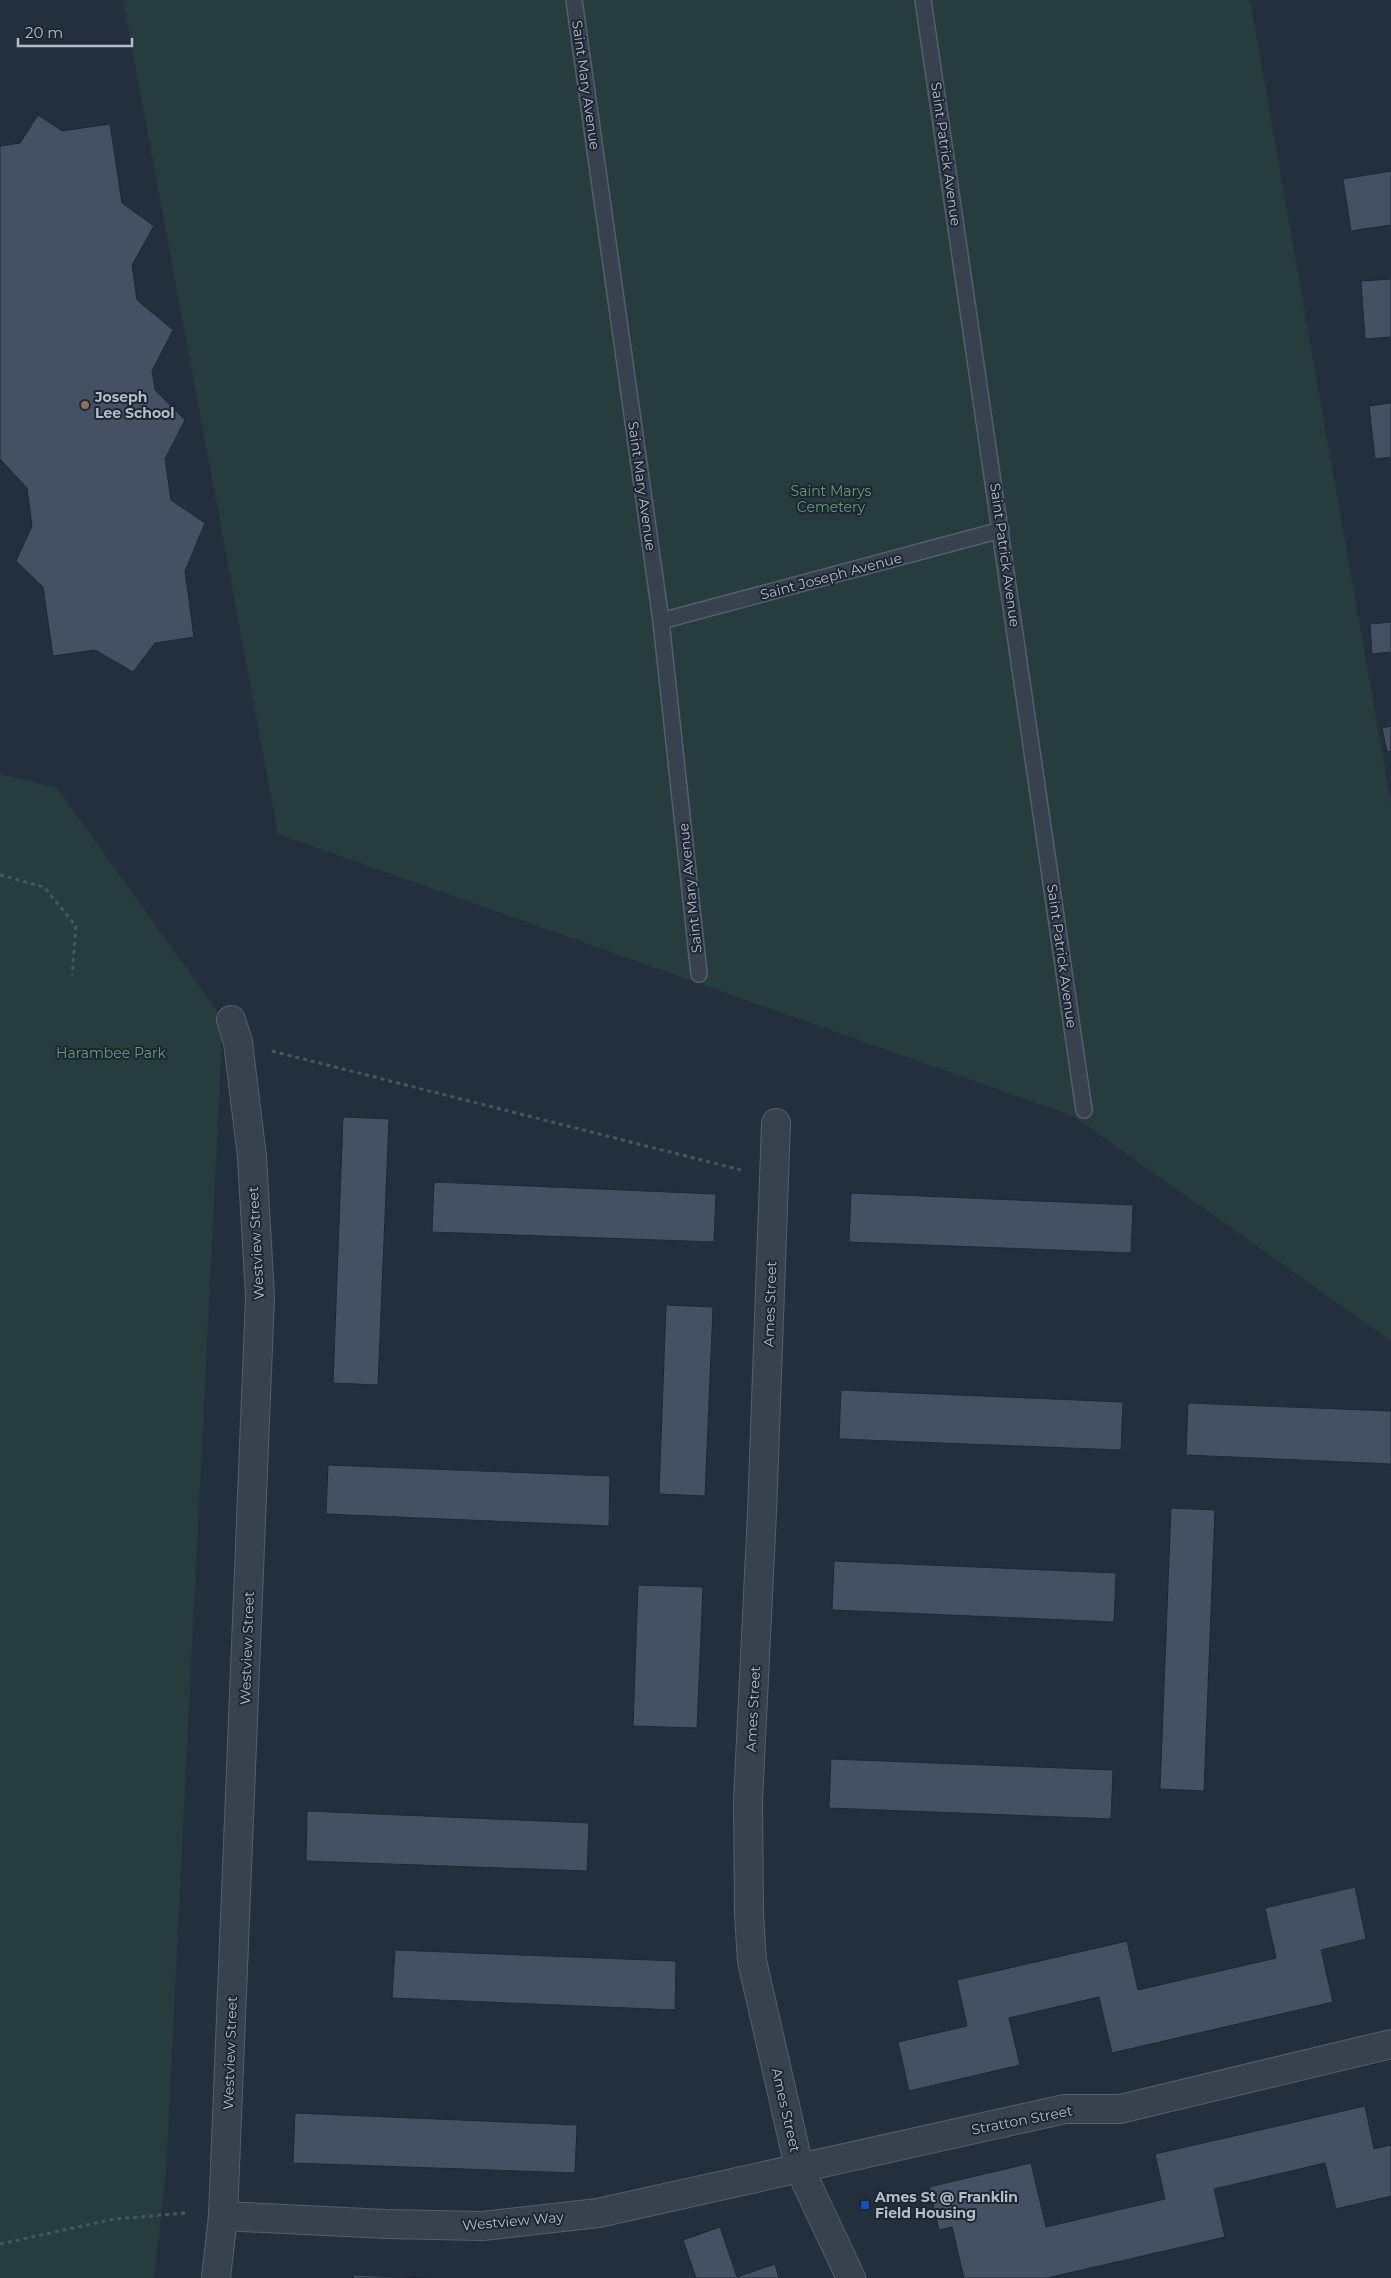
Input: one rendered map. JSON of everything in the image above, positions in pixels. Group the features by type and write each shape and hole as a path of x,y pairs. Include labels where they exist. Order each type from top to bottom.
{"street":[{"name":"Westview Street","path":"216,2278 223,2216 260,1297 252,1157 234,1031"},
{"name":"Ames Street","path":"776,1123 762,1513 748,1801 749,1914 752,1961 799,2167 851,2278"},
{"name":"Stratton Street","path":"799,2167 1065,2109 1120,2108 1391,2044"},
{"name":"Westview Way","path":"223,2216 483,2226 598,2213 799,2167"}],"lane":[{"name":"Saint Mary Avenue","path":"574,0 661,621 699,974"},
{"name":"Saint Patrick Avenue","path":"924,0 1084,1110"},
{"name":"Saint Joseph Avenue","path":"661,621 1001,530"}],"path":[{"path":"0,875 44,886 76,926 72,975"},
{"path":"234,1031 774,1178"},
{"path":"0,2244 114,2220 186,2213"}],"green space":[{"name":"Saint Marys Cemetery","path":"123,0 1250,0 1391,803 1391,1341 1073,1116 278,834"},
{"name":"Harambee Park","path":"0,774 57,788 223,1019 166,2172 154,2278 0,2278"}],"building":[{"name":"Joseph Lee School","path":"38,115 62,131 110,124 122,203 154,226 132,265 137,300 173,330 152,371 155,390 185,420 165,459 171,500 205,523 185,571 194,637 155,643 133,672 95,650 53,656 43,587 16,561 32,526 27,488 0,459 0,146 20,143"},
{"path":"1391,171 1391,225 1351,231 1343,179"},
{"path":"1391,279 1391,337 1365,339 1361,281"},
{"path":"1391,403 1391,457 1375,459 1369,406"},
{"path":"1391,622 1391,652 1372,654 1370,624"},
{"path":"1391,726 1391,751 1387,752 1382,728"},
{"path":"343,1117 389,1119 378,1385 333,1383"},
{"path":"434,1182 716,1194 714,1242 432,1232"},
{"path":"851,1193 1133,1205 1131,1253 849,1242"},
{"path":"666,1305 713,1307 705,1496 659,1494"},
{"path":"841,1390 1123,1402 1121,1450 839,1439"},
{"path":"1188,1403 1391,1411 1391,1464 1186,1455"},
{"path":"328,1465 610,1476 609,1526 326,1514"},
{"path":"1171,1508 1215,1510 1204,1791 1160,1789"},
{"path":"834,1561 1116,1573 1114,1622 832,1610"},
{"path":"638,1585 703,1587 697,1728 633,1726"},
{"path":"831,1759 1113,1770 1111,1819 829,1808"},
{"path":"307,1811 589,1823 587,1871 306,1861"},
{"path":"1355,1887 1366,1939 1321,1950 1333,2002 1112,2053 1099,1997 1009,2018 1020,2065 909,2091 898,2042 967,2026 957,1980 1127,1941 1138,1990 1276,1958 1265,1908"},
{"path":"395,1950 676,1961 675,2010 392,1998"},
{"path":"1365,2106 1374,2149 1391,2145 1391,2196 1336,2209 1325,2163 1214,2189 1225,2237 1047,2278 964,2278 952,2227 939,2230 929,2187 1031,2163 1046,2227 1165,2199 1155,2154"},
{"path":"295,2113 577,2125 575,2173 293,2163"},
{"path":"720,2227 737,2277 775,2264 779,2278 696,2278 683,2240"},
{"path":"353,2275 426,2278 353,2278"}],"place":[{"name":"Joseph Lee School","path":"85,405"},
{"name":"Ames St @ Franklin Field Housing","path":"865,2205"}]}
